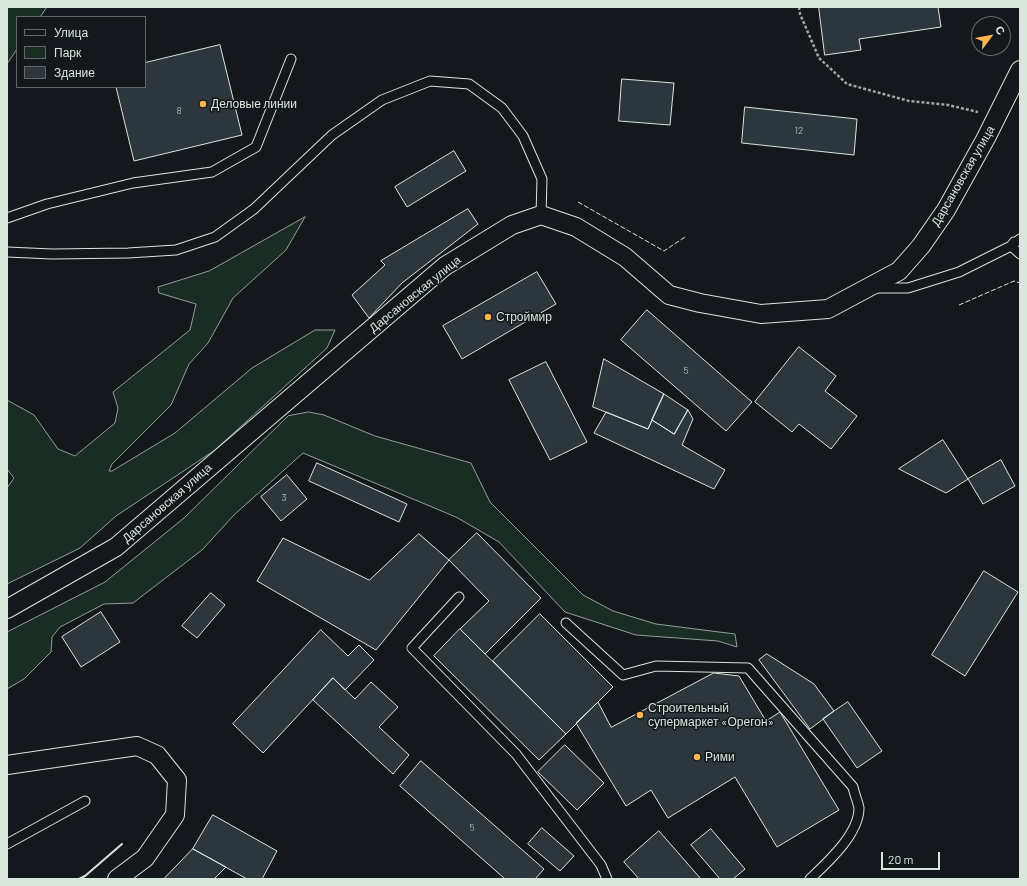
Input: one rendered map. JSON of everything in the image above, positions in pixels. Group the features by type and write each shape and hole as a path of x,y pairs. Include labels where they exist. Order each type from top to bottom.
{"street":[{"name":"Дарсановская улица","path":"7,609 116,547 446,266 512,225 541,215 576,226 625,257 669,295 700,303 761,314 828,309 900,271 921,246 946,210 1020,70"},
{"path":"7,765 138,746 157,755 177,780 176,815 145,858 117,879"}],"lane":[{"path":"7,218 47,204 133,183 212,172 256,147 291,59"},
{"path":"7,252 52,254 128,253 176,250 215,237 254,209 332,135 382,100 430,81 469,84 502,108 523,136 542,179 541,215"},
{"path":"1011,246 1020,235"},
{"path":"868,288 908,288 959,272 1011,246 1020,239"},
{"path":"1011,246 1020,254"},
{"path":"459,597 412,648 516,754 601,866 607,879"},
{"path":"566,623 624,675 656,666 748,668 852,787 855,794 859,808 854,826 835,856 810,879"},
{"path":"7,844 85,801"}],"path":[{"path":"799,7 800,14 818,58 847,84 909,101 948,105 997,116"}],"green space":[{"path":"7,7 47,7 41,16 16,16 16,50 7,64"},
{"path":"305,217 286,250 233,298 208,343 189,364 171,405 112,464 109,471 112,471 175,433 252,368 315,330 335,330 327,348 215,450 116,516 80,548 7,584 7,488 14,478 7,469 7,400 34,415 58,449 75,456 115,423 118,408 113,392 190,330 196,304 159,293 158,287 209,271"},
{"path":"309,412 324,415 375,436 471,463 490,502 583,595 613,611 656,624 735,634 737,647 718,641 636,635 565,612 499,542 456,517 303,453 234,515 202,550 133,603 104,604 60,627 52,637 51,652 24,679 7,689 7,632 105,582 184,518 288,416"}],"building":[{"path":"819,7 938,7 941,27 859,39 861,50 825,55"},
{"path":"220,45 242,135 134,161 116,88 146,88 146,63"},
{"path":"622,79 674,83 670,125 619,121"},
{"path":"745,107 857,119 854,155 742,143"},
{"path":"454,151 466,171 407,207 395,187"},
{"path":"468,209 478,224 402,283 369,318 352,295 385,265 381,261"},
{"path":"537,272 556,304 462,359 443,326"},
{"path":"647,310 752,402 726,431 621,340"},
{"path":"799,347 836,376 825,391 857,416 831,449 799,424 792,432 755,402"},
{"path":"604,359 664,394 648,429 593,407"},
{"path":"546,362 587,442 550,460 509,380"},
{"path":"664,394 688,410 674,434 652,420"},
{"path":"688,410 693,419 682,445 725,470 714,489 594,433 606,412 648,429 652,420 674,434"},
{"path":"943,440 968,479 946,493 899,469"},
{"path":"1001,460 1015,486 983,504 968,479"},
{"path":"317,463 407,504 399,522 309,481"},
{"path":"287,475 307,499 281,521 261,497"},
{"path":"477,533 541,598 485,654 460,629 489,601 449,560"},
{"path":"419,534 449,560 376,650 257,581 283,538 369,580"},
{"path":"984,571 1018,592 965,676 932,655"},
{"path":"211,593 225,605 197,638 182,626"},
{"path":"101,612 120,642 81,667 62,637"},
{"path":"540,614 613,687 566,734 493,661"},
{"path":"460,629 566,734 539,760 434,656"},
{"path":"321,630 348,656 359,645 374,660 345,690 333,678 263,753 233,724"},
{"path":"767,654 814,684 834,711 810,729 759,660"},
{"path":"714,673 739,676 766,721 780,712 839,810 777,847 735,777 668,818 651,790 626,806 576,723 598,702 611,727"},
{"path":"333,678 355,699 371,682 398,707 379,727 409,755 393,774 313,700"},
{"path":"848,702 882,751 857,768 823,719"},
{"path":"565,745 604,783 577,810 538,772"},
{"path":"421,761 544,869 535,879 505,879 400,786"},
{"path":"213,815 277,851 262,879 247,879 193,849"},
{"path":"542,828 574,856 560,871 528,844"},
{"path":"711,829 745,869 733,879 720,879 691,845"},
{"path":"659,831 701,879 639,879 624,862"},
{"path":"193,849 226,867 214,879 164,879"}],"fence":[{"path":"578,202 664,251 685,237"},
{"path":"959,305 1014,281 1020,283"}],"wall":[{"path":"79,879 85,876 122,844"}],"place":[{"name":"Деловые линии","path":"203,104"},
{"name":"Строймир","path":"488,317"},
{"name":"Строительный супермаркет «Орегон»","path":"640,715"},
{"name":"Рими","path":"697,757"}]}
